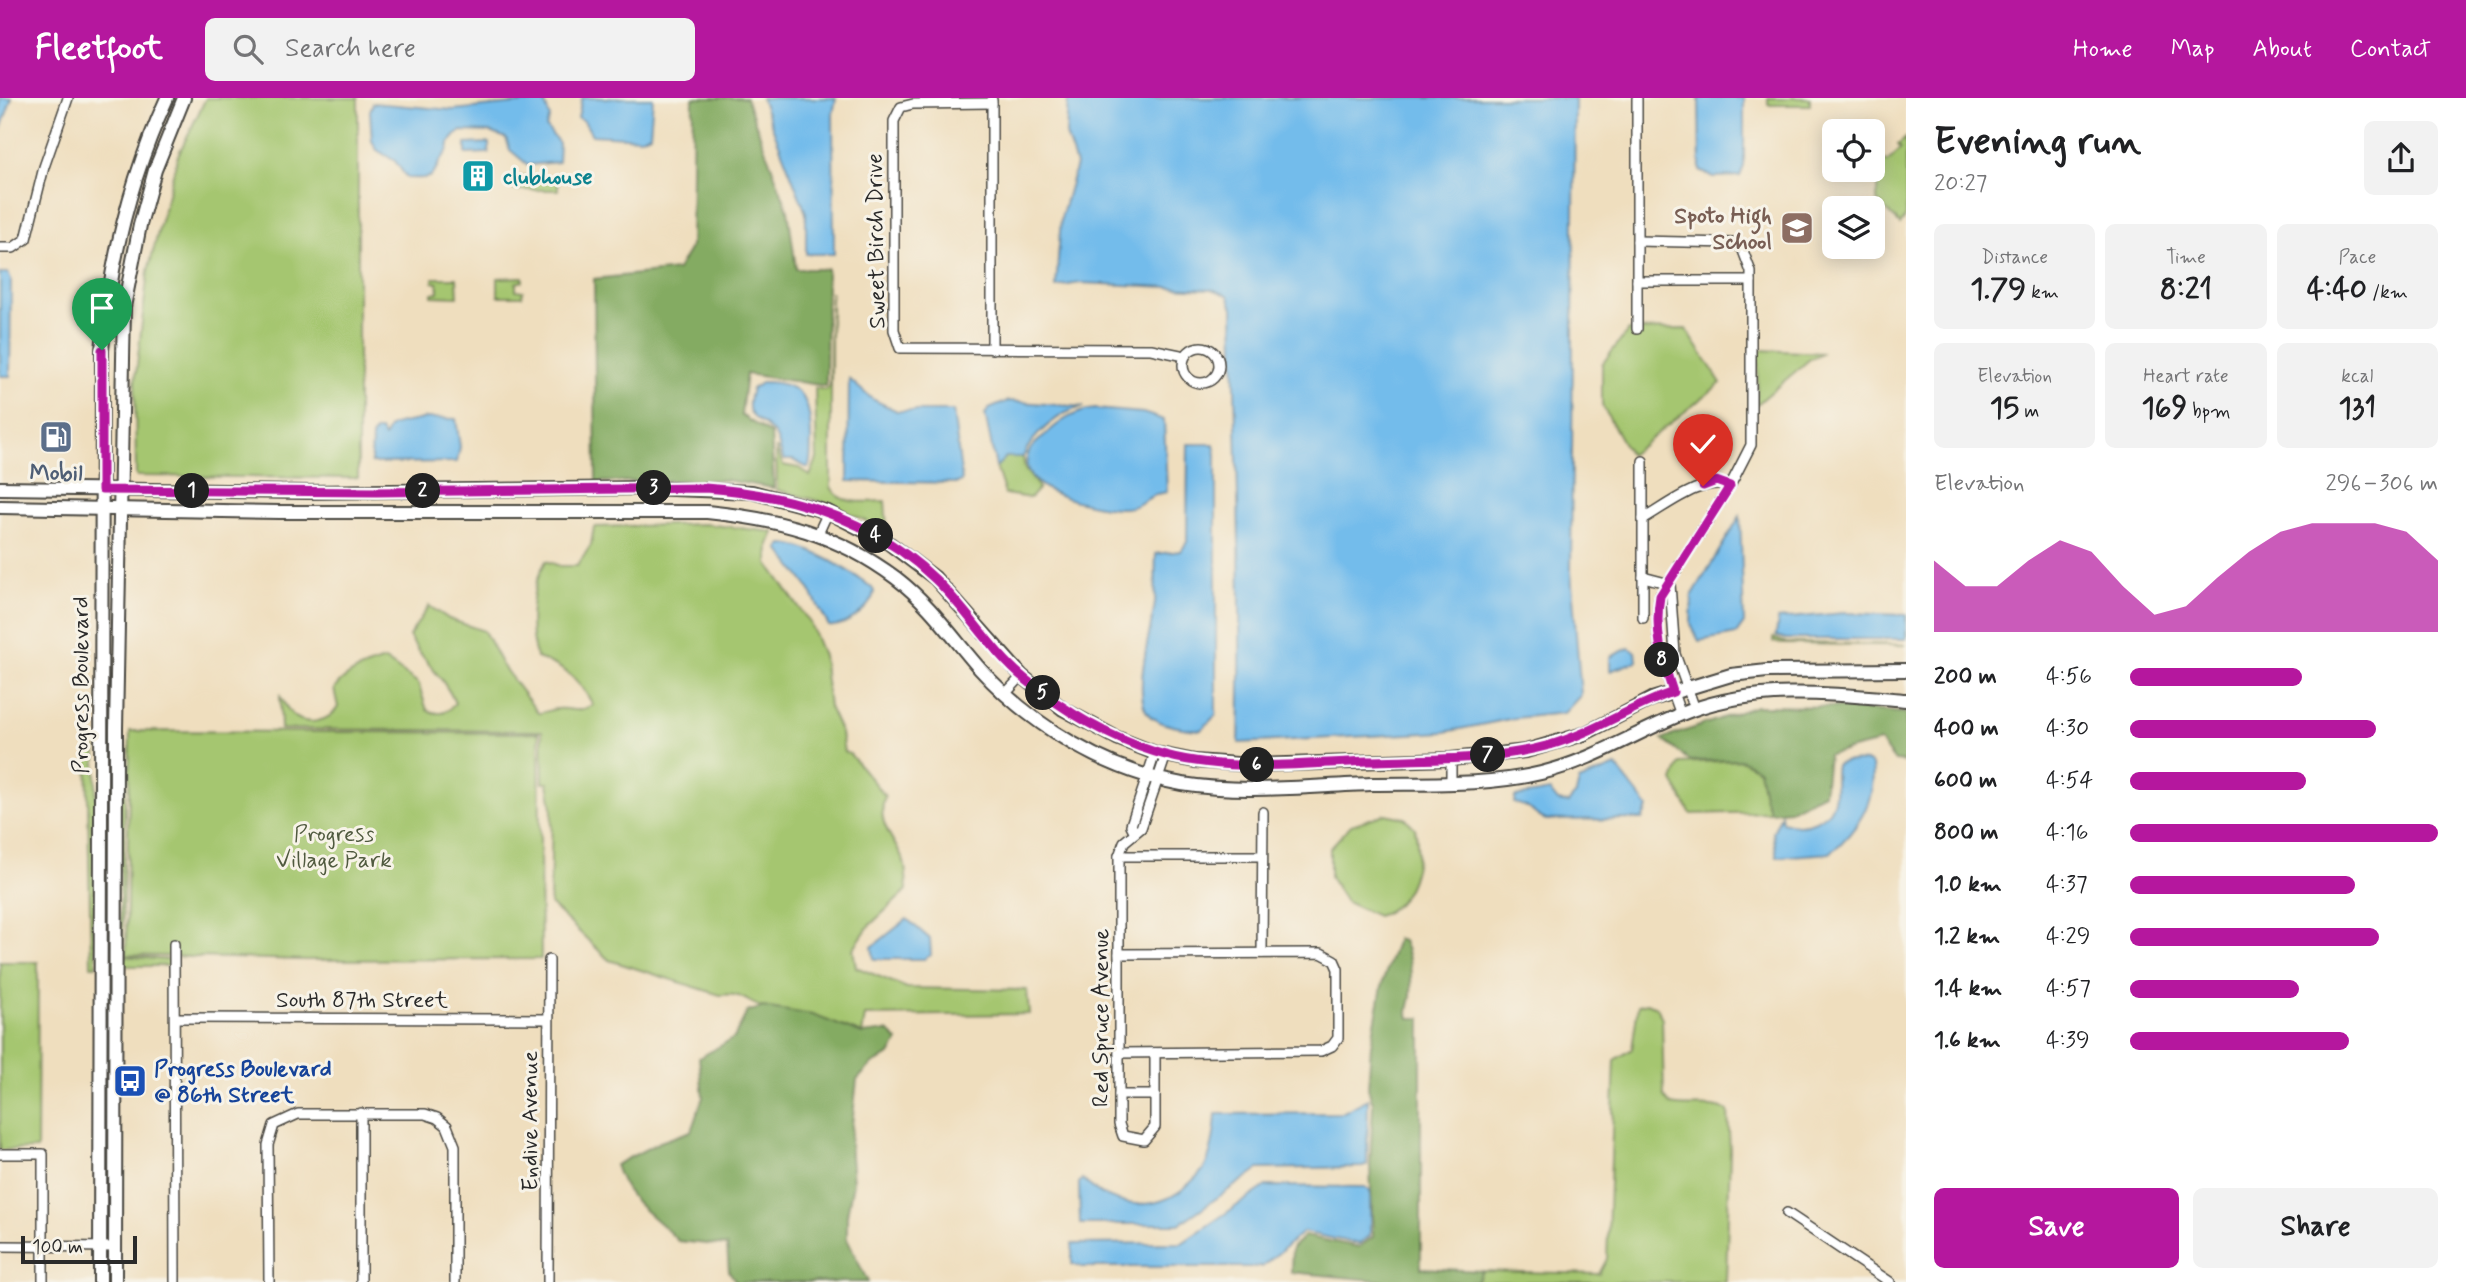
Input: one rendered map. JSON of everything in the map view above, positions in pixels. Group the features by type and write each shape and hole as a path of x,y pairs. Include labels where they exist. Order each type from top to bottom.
{"street":[{"path":"0,248 13,248 26,239 44,167 68,98"},
{"name":"Progress Boulevard","path":"100,1282 102,350 111,270 139,167 167,98"},
{"name":"Progress Boulevard","path":"114,1282 120,491 124,307 140,225 155,170 184,98"},
{"path":"1637,98 1637,329"},
{"path":"992,100 992,349"},
{"name":"Sweet Birch Drive","path":"992,100 913,104 901,107 894,121 896,341 900,348 1151,349 1185,356"},
{"path":"1637,242 1732,243 1742,248 1747,258 1751,281 1751,444 1730,486 1660,596 1658,635 1681,715"},
{"path":"1637,281 1751,281"},
{"path":"1200,346 1213,350 1219,360 1218,373 1210,381 1193,381 1185,373 1185,356 1200,346"},
{"path":"1643,461 1643,618"},
{"path":"1643,519 1716,481 1730,486"},
{"path":"0,488 120,491 705,488 752,492 828,512 890,544 935,578 1022,676 1063,709 1117,738 1161,754 1195,761 1251,765 1451,759 1526,751 1584,734 1688,687 1766,671 1906,670"},
{"path":"0,507 120,510 707,512 763,518 818,534 843,545 899,580 941,618 980,669 1046,727 1102,759 1182,784 1245,789 1451,782 1539,774 1580,761 1695,709 1760,695 1799,693 1906,700"},
{"path":"818,534 828,512"},
{"path":"1643,577 1670,584"},
{"path":"1670,584 1671,634 1695,709"},
{"path":"1658,635 1671,634"},
{"path":"1006,693 1022,676"},
{"path":"1161,754 1141,813 1130,825 1134,831 1124,842 1119,856 1262,856"},
{"path":"1451,759 1451,782"},
{"path":"1262,953 1263,812"},
{"path":"100,972 108,948 116,945 106,934 106,845 101,824"},
{"name":"Red Spruce Avenue","path":"1119,856 1119,1124 1123,1136 1131,1140 1144,1140 1155,1128 1155,1052"},
{"path":"174,944 175,1282"},
{"path":"1119,954 1321,953 1334,960 1338,969 1338,1038 1332,1046 1321,1051 1119,1053"},
{"name":"Endive Avenue","path":"548,1282 549,960"},
{"name":"South 87th Street","path":"175,1018 548,1019"},
{"path":"99,1051 115,1051"},
{"path":"1119,1095 1155,1096"},
{"path":"361,1113 361,1282"},
{"path":"269,1282 268,1145 274,1125 298,1114 361,1113 412,1113 437,1118 447,1126 455,1146 455,1282"},
{"path":"0,1154 43,1154 43,1282"},
{"path":"1787,1213 1889,1282"},
{"path":"0,1246 115,1247"}],"green space":[{"path":"206,98 358,98 358,478 136,476 135,382 148,271 178,155"},
{"path":"693,98 746,98 788,210 796,269 827,269 826,386 746,374 741,415 771,434 774,488 725,480 596,482 594,279 677,270 691,246"},
{"path":"1768,98 1810,98 1810,105 1768,105"},
{"path":"1906,138 1906,217 1900,224 1885,209 1885,196 1877,196 1878,182 1885,182 1885,161 1887,162 1901,149 1898,145"},
{"path":"513,176 558,176 558,190 513,190"},
{"path":"523,277 523,281 516,283 516,290 523,291 522,296 498,296 498,278"},
{"path":"433,278 457,278 458,297 432,296 432,293 438,292 438,283 433,282"},
{"path":"831,291 831,487 841,498 848,500 885,501 887,530 822,502 777,490 776,448 783,465 799,468 810,476 817,459 815,388 826,390 830,386"},
{"path":"1686,329 1721,383 1630,455 1602,405 1602,364 1629,330"},
{"path":"1759,350 1823,353 1810,359 1756,405"},
{"path":"1006,457 1023,457 1025,469 1039,488 1030,498 1005,494 996,467"},
{"path":"705,524 774,532 769,544 768,564 810,623 823,656 829,707 841,733 844,752 850,754 885,796 882,813 889,835 904,861 907,890 869,926 853,949 856,967 907,988 1027,990 1029,1014 865,1016 862,1034 815,1018 759,1006 735,995 720,995 609,960 550,904 552,807 548,783 543,783 542,731 281,729 280,696 289,711 298,719 311,722 323,719 338,707 334,689 339,683 357,670 385,660 418,683 427,710 439,713 449,709 455,703 450,693 409,636 429,606 449,619 484,631 502,665 538,713 555,709 582,710 593,705 583,688 570,675 537,658 531,622 533,596 546,561 560,566 577,566 591,545 594,527"},
{"path":"1773,638 1786,643 1906,645 1781,644 1773,642"},
{"path":"1756,706 1835,707 1906,713 1906,762 1895,761 1880,742 1828,755 1824,793 1790,810 1770,812 1759,770 1741,760 1690,761 1662,739"},
{"name":"Progress Village Park","path":"130,731 539,733 541,959 304,960 126,955"},
{"path":"87,747 96,747 96,966 91,966"},
{"path":"120,749 126,749 122,956 170,960 170,966 120,966"},
{"path":"1741,760 1760,770 1764,797 1770,812 1691,814 1673,781 1680,763"},
{"path":"1385,814 1405,818 1415,828 1417,854 1412,880 1406,892 1399,902 1377,916 1346,902 1330,877 1330,848 1351,825"},
{"path":"1397,939 1403,941 1408,954 1411,997 1408,1015 1409,1018 1421,1018 1421,1268 1482,1271 1477,1282 1394,1282 1291,1272 1292,1248 1304,1236 1359,1247 1373,1237 1370,1166 1373,1103 1368,1088 1371,1045 1383,981"},
{"path":"0,962 38,962 37,1149 0,1150"},
{"path":"1647,1003 1657,1007 1662,1019 1664,1096 1671,1105 1714,1107 1728,1111 1730,1151 1726,1282 1477,1282 1482,1271 1599,1274 1607,1259 1615,1060 1632,1049 1638,1005"},
{"path":"763,1007 813,1015 862,1034 888,1031 898,1041 890,1055 872,1064 857,1080 850,1143 853,1183 847,1215 847,1239 868,1282 736,1282 729,1271 727,1246 678,1241 641,1207 620,1179 615,1165 660,1142 691,1131 703,1097 699,1058 734,1038 747,1012"}],"water":[{"path":"0,98 12,98 0,132"},
{"path":"582,98 653,98 650,134 641,138 592,135 584,121 578,118"},
{"path":"761,98 836,98 833,114 834,254 806,254 806,213"},
{"path":"1068,98 1575,98 1571,572 1581,695 1564,713 1515,718 1445,732 1239,743 1240,580 1233,308 1228,295 1212,289 1080,283 1056,287 1061,218 1076,165 1066,135"},
{"path":"1699,98 1744,98 1744,166 1740,176 1713,177 1700,171"},
{"path":"544,101 550,117 546,127 559,143 558,162 528,165 510,150 506,138 490,132 460,131 449,143 447,152 430,176 407,178 395,161 377,150 372,141 370,111 373,103 453,110"},
{"path":"489,143 489,153 466,154 466,144"},
{"path":"0,273 8,273 11,279 10,376 0,376"},
{"path":"849,379 872,399 897,411 953,411 962,480 958,483 848,481"},
{"path":"763,382 789,386 803,398 810,416 811,428 808,468 793,460 784,460 774,434 751,413 749,400 752,389"},
{"path":"1008,401 1084,407 1066,413 1048,425 1023,457 1006,457 996,467 985,414 989,409"},
{"path":"1095,409 1143,413 1164,420 1167,492 1157,494 1133,507 1111,508 1060,495 1044,488 1033,478 1027,466 1029,452 1034,445 1067,418"},
{"path":"425,418 456,419 460,447 457,462 371,463 372,437 375,431 381,431 384,437 393,425"},
{"path":"1188,444 1214,444 1216,454 1216,715 1201,730 1174,726 1154,719 1144,706 1142,693 1144,661 1155,603 1156,554 1181,551 1187,542"},
{"path":"1740,516 1744,623 1736,634 1699,641 1691,625 1692,596"},
{"path":"782,544 816,553 871,587 874,591 869,604 843,624 829,626 808,587 779,549"},
{"path":"1844,613 1906,615 1906,639 1786,639 1776,636 1778,619"},
{"path":"1629,648 1636,652 1637,661 1610,671 1610,657"},
{"path":"1846,761 1868,762 1872,766 1873,779 1868,803 1856,825 1830,853 1777,857 1773,832 1781,815 1782,822 1800,825 1816,821 1823,816 1833,803 1836,765"},
{"path":"1616,766 1648,807 1642,819 1546,820 1514,803 1515,797 1550,791 1558,801 1568,803 1576,794 1579,781"},
{"path":"907,919 930,939 931,955 924,959 874,959 872,947"},
{"path":"1368,1099 1367,1165 1363,1167 1259,1169 1179,1224 1080,1224 1079,1183 1082,1179 1107,1197 1136,1204 1164,1200 1190,1183 1208,1161 1216,1114 1342,1113"},
{"path":"1266,1186 1365,1187 1370,1191 1370,1236 1359,1244 1303,1232 1262,1267 1082,1267 1072,1264 1072,1244 1182,1243"}],"place":[{"name":"clubhouse","path":"478,176"},
{"name":"Spoto High School","path":"1797,228"},
{"name":"Mobil","path":"56,437"},
{"name":"Progress Boulevard @ 86th Street","path":"130,1081"}],"route":[{"path":"102,350 102,490 377,492 705,488 752,492 828,512 854,523 890,544 935,578 1022,676 1063,709 1117,738 1156,753 1195,761 1251,765 1451,759 1526,751 1584,734 1652,699 1673,692 1660,653 1660,596 1730,486 1716,481 1703,486"}]}
